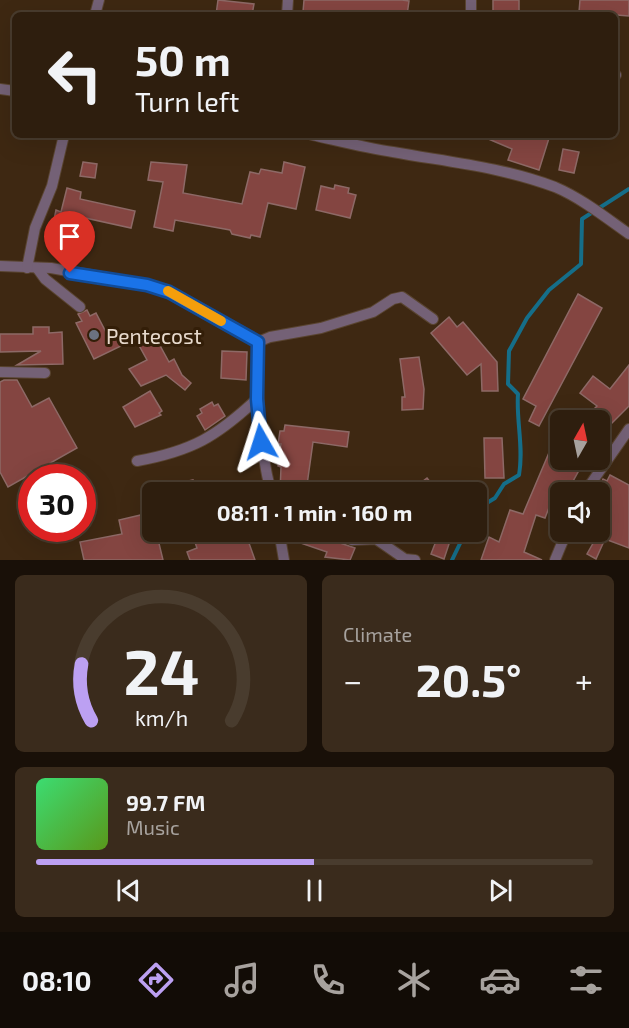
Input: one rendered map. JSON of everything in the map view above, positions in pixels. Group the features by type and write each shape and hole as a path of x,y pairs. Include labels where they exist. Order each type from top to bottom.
{"street":[{"path":"32,268 35,228 52,186 63,138"},
{"path":"326,138 392,152 476,164 525,177 557,188 583,202 629,234"},
{"path":"0,266 32,268 147,285 169,292 258,342"},
{"path":"32,268 80,307"},
{"path":"258,342 270,337 321,328 373,312 402,297 433,320"},
{"path":"258,342 257,399 263,463 268,482"},
{"path":"0,372 45,373"},
{"path":"137,461 179,452 211,437 257,399"},
{"path":"590,482 629,429"},
{"path":"281,542 284,560"},
{"path":"380,542 405,559 414,560"},
{"path":"555,560 562,542"}],"building":[{"path":"218,0 254,4 253,12 216,12"},
{"path":"304,0 409,1 407,12 303,12"},
{"path":"493,0 519,0 519,12 493,12"},
{"path":"580,0 629,0 629,16 618,15 618,12 579,12"},
{"path":"486,138 549,138 539,170 508,160 512,149"},
{"path":"563,149 579,152 574,173 559,170"},
{"path":"83,162 97,164 95,178 80,176"},
{"path":"151,162 187,165 183,193 242,204 250,172 259,174 261,169 282,173 284,162 305,167 296,209 268,203 260,237 251,235 250,238 232,234 230,230 175,220 173,231 154,227 163,182 148,180"},
{"path":"335,185 349,188 348,193 356,195 350,218 316,210 321,186 334,189"},
{"path":"67,188 81,192 80,199 135,211 131,228 67,214 62,232 68,233 65,246 49,243 56,210 61,212"},
{"path":"578,294 602,308 539,426 529,421 536,406 523,399"},
{"name":"Pentecost","path":"87,310 90,316 96,313 108,336 114,333 121,346 94,359 76,323 82,321 78,314"},
{"path":"449,317 457,327 463,322 497,362 498,391 482,391 481,364 467,375 431,333"},
{"path":"33,327 49,327 49,333 62,332 63,364 17,365 41,351 0,352 0,334 33,334"},
{"path":"147,334 153,344 158,342 169,362 174,359 182,375 191,383 185,390 166,375 141,386 129,369 147,360 136,340"},
{"path":"222,351 247,352 246,380 221,378"},
{"path":"419,357 424,389 423,409 402,410 402,397 405,397 400,359"},
{"path":"629,365 629,406 611,424 610,410 597,410 595,408 597,406 580,393 593,376 610,389"},
{"path":"17,380 32,407 49,398 77,448 49,464 18,464 18,481 8,487 0,472 0,382"},
{"path":"150,391 162,411 159,413 161,415 135,427 123,407"},
{"path":"212,402 214,406 218,404 225,416 205,430 197,416 202,413 200,409"},
{"path":"285,425 349,432 347,447 313,442 307,482 280,482 281,467 278,466 281,444 278,444 280,431 284,431"},
{"path":"484,438 502,438 504,478 485,478"},
{"path":"550,450 550,470 579,470 573,482 550,482 550,505 545,518 536,515 524,552 542,560 481,560 489,537 499,542 510,510 523,514"},
{"path":"610,475 629,485 629,548 610,541 610,482 602,482 603,479 607,481"},
{"path":"142,515 142,542 159,542 163,560 84,560 80,542 96,542 96,539 122,534 119,520"},
{"path":"195,542 249,542 255,560 190,560 187,552 197,548"},
{"path":"298,542 337,542 355,548 350,560 325,557 327,552"},
{"path":"436,542 450,542 444,559 431,554"},
{"path":"594,542 604,542 596,559 587,554"}],"waterway":[{"path":"487,503 495,498 504,484 519,475 521,454 518,394 508,384 509,351 527,318 549,290 581,264 582,219 629,189"},
{"path":"452,560 461,542"}],"slow traffic":[{"path":"168,291 221,321"}],"place":[{"name":"Pentecost","path":"94,335"}],"route":[{"path":"70,273 147,285 169,292 258,342 257,399 261,442"}]}
